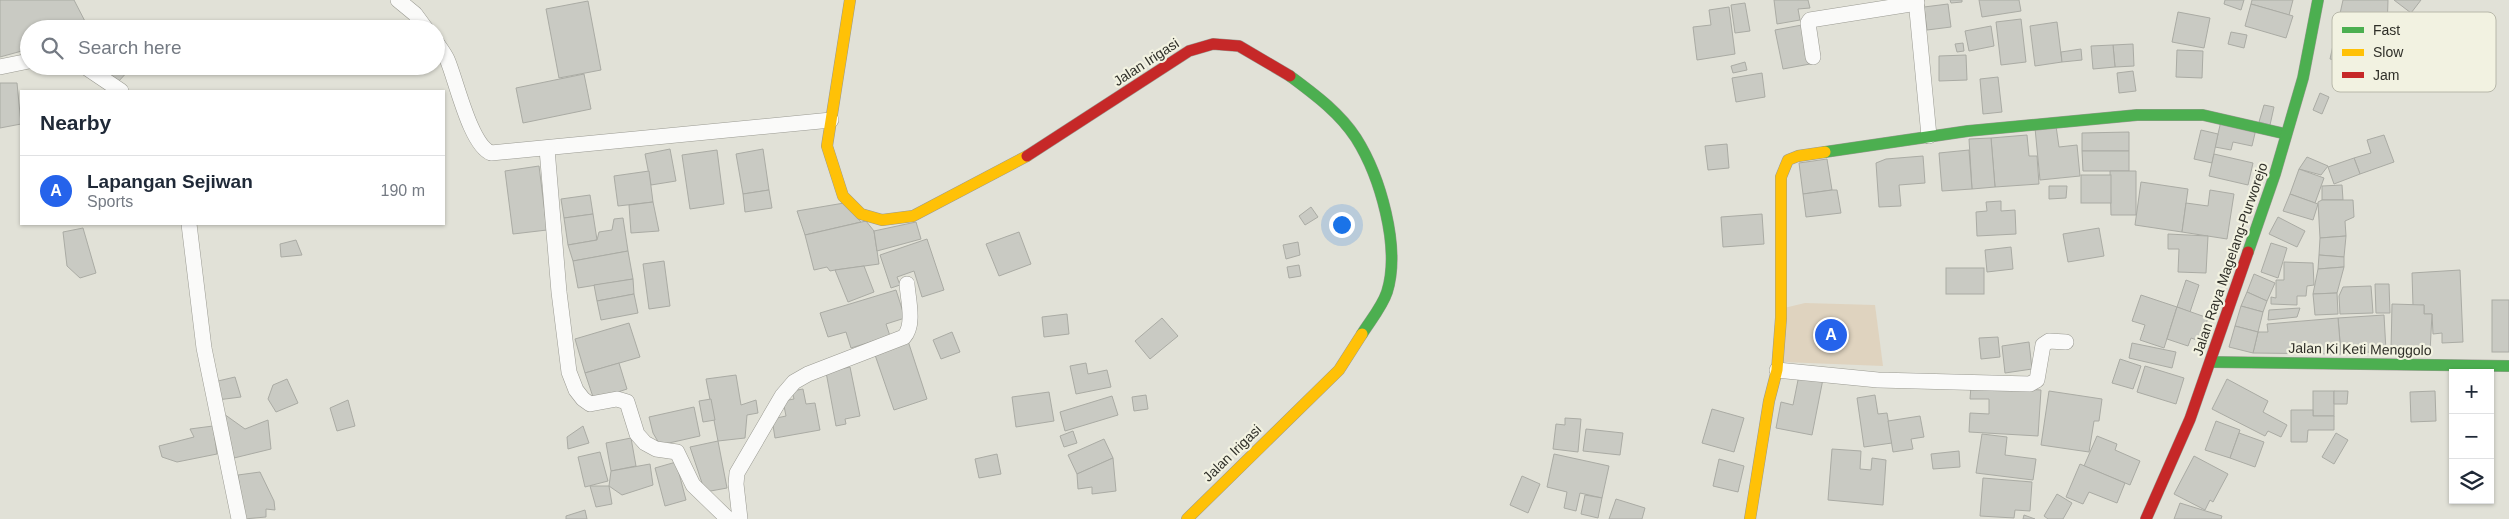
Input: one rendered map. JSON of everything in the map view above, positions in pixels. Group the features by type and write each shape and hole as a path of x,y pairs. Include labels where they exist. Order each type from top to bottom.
{"street":[{"path":"398,0 419,20"},
{"name":"Jalan Irigasi","path":"850,0 827,146 843,196 867,217 893,220 913,216 1027,156 1189,51 1213,44 1239,46 1286,73 1330,107 1356,138 1380,188 1391,238 1387,291 1378,309 1339,370 1187,519"},
{"name":"Jalan Raya Magelang-Purworejo","path":"2146,519 2190,419 2275,174 2303,78 2318,0"},
{"path":"1813,57 1808,23 1810,20 1916,2 1929,136"},
{"path":"445,56 462,102 484,148 496,153 831,120"},
{"path":"0,67 20,63"},
{"path":"97,75 120,90"},
{"path":"1750,519 1769,401 1777,370 1781,318 1781,173 1785,163 1798,156 1929,136 2076,120 2173,114 2212,117 2286,134"},
{"path":"547,149 559,292 569,372 576,390 590,404 617,399 627,402 637,434 656,449 677,452 693,485 728,519"},
{"path":"189,225 204,348 240,519"},
{"path":"740,519 736,484 737,473 782,396 800,377 904,336 908,332 910,320 907,284"},
{"path":"1777,370 1878,380 2030,384 2037,380 2043,345 2049,341 2066,342"},
{"name":"Jalan Ki Keti Menggolo","path":"2211,362 2509,366"}],"shaded area":[{"path":"1805,303 1875,305 1883,366 1783,362 1784,308"}],"building":[{"path":"0,0 74,0 84,20 20,20 20,51 0,57"},
{"path":"1774,0 1808,0 1810,8 1798,9 1800,20 1777,24"},
{"path":"1950,0 1962,0 1962,2 1951,3"},
{"path":"1979,0 2019,0 2021,11 1982,17"},
{"path":"2225,0 2244,0 2241,10 2224,4"},
{"path":"2252,0 2293,0 2289,15 2251,4"},
{"path":"2343,0 2388,0 2388,12 2340,12"},
{"path":"2394,0 2421,0 2412,12"},
{"path":"588,1 601,70 559,78 546,9"},
{"path":"1745,3 1750,31 1735,33 1731,5"},
{"path":"1948,4 1951,27 1927,30 1924,7"},
{"path":"2251,4 2293,16 2286,38 2245,26"},
{"path":"1729,7 1735,54 1697,60 1693,27 1711,25 1709,10"},
{"path":"2178,12 2210,18 2204,48 2172,42"},
{"path":"2021,19 2026,62 2001,65 1996,22"},
{"path":"2057,22 2062,62 2035,66 2030,26"},
{"path":"1802,25 1810,64 1783,69 1775,30"},
{"path":"1991,26 1994,46 1969,51 1965,31"},
{"path":"2231,32 2247,35 2244,48 2228,44"},
{"path":"1963,43 1964,51 1957,52 1955,44"},
{"path":"2133,44 2134,66 2115,67 2113,45"},
{"path":"2113,45 2115,67 2093,69 2091,46"},
{"path":"2081,49 2082,60 2062,62 2061,52"},
{"path":"2177,50 2203,51 2202,78 2176,77"},
{"path":"1966,55 1967,80 1939,81 1939,56"},
{"path":"1745,62 1747,70 1733,73 1731,66"},
{"path":"2133,71 2136,91 2119,93 2117,73"},
{"path":"1762,73 1765,97 1736,102 1732,78"},
{"path":"584,74 591,109 523,123 516,88"},
{"path":"106,75 124,75 117,83"},
{"path":"1998,77 2002,112 1983,114 1980,79"},
{"path":"0,83 17,83 20,124 0,128"},
{"path":"2320,93 2329,97 2322,114 2313,110"},
{"path":"2264,105 2274,107 2270,125 2259,122"},
{"path":"2221,121 2256,129 2252,146 2233,142 2231,150 2215,147"},
{"path":"2056,126 2059,147 2077,145 2080,176 2040,180 2035,128"},
{"path":"2201,130 2218,134 2212,163 2194,159"},
{"path":"2129,132 2129,151 2082,151 2082,133"},
{"path":"2027,135 2029,156 2037,156 2039,184 1995,187 1991,138"},
{"path":"2384,135 2394,162 2360,174 2354,158 2371,153 2367,140"},
{"path":"1991,138 1995,187 1972,189 1969,139"},
{"path":"1727,144 1729,168 1708,170 1705,146"},
{"path":"670,149 676,181 651,185 645,154"},
{"path":"763,149 769,190 743,194 736,154"},
{"path":"717,150 724,204 690,209 682,155"},
{"path":"1969,150 1972,189 1942,191 1939,153"},
{"path":"2082,151 2129,151 2129,171 2083,171"},
{"path":"2214,154 2253,163 2248,185 2209,176"},
{"path":"1923,156 1925,183 1899,185 1901,206 1879,207 1876,163 1886,159"},
{"path":"2307,157 2328,166 2321,175 2299,169"},
{"path":"2354,158 2360,174 2334,184 2328,167"},
{"path":"1827,159 1832,190 1803,194 1799,163"},
{"path":"539,166 547,230 513,234 505,171"},
{"path":"2299,169 2324,178 2315,203 2290,194"},
{"path":"649,171 653,202 618,206 614,176"},
{"path":"2110,171 2136,171 2136,215 2111,215"},
{"path":"2081,175 2111,175 2111,203 2081,203"},
{"path":"2141,182 2188,189 2182,232 2135,225"},
{"path":"2342,185 2343,200 2322,200 2322,186"},
{"path":"2049,186 2067,186 2066,198 2049,199"},
{"path":"769,190 772,208 745,212 743,194"},
{"path":"1837,190 1841,213 1806,217 1803,194"},
{"path":"2210,190 2234,194 2227,239 2182,232 2186,203 2208,206"},
{"path":"2290,194 2318,204 2313,220 2283,211"},
{"path":"590,195 593,214 564,218 561,199"},
{"path":"2322,200 2353,200 2354,217 2345,221 2346,236 2320,238 2318,202"},
{"path":"2001,201 2001,211 2015,210 2016,234 1977,236 1976,212 1987,211 1986,202"},
{"path":"653,202 659,231 631,233 629,205"},
{"path":"844,203 861,222 805,235 797,211"},
{"path":"1311,207 1318,217 1305,225 1299,216"},
{"path":"593,214 597,240 568,245 564,218"},
{"path":"1762,214 1764,244 1723,247 1721,217"},
{"path":"2278,217 2305,231 2297,247 2269,234"},
{"path":"623,218 628,251 573,261 568,245 597,240 599,232 612,230 614,219"},
{"path":"866,221 874,231 879,264 830,271 827,267 814,270 805,235"},
{"path":"916,222 921,239 877,251 874,231"},
{"path":"83,228 96,273 80,278 67,266 63,232"},
{"path":"2099,228 2104,256 2068,262 2063,234"},
{"path":"1019,232 1031,264 999,276 986,244"},
{"path":"2168,234 2208,236 2206,273 2178,272 2179,249 2168,249"},
{"path":"2346,236 2344,257 2319,255 2320,238"},
{"path":"927,239 944,290 922,297 914,271 897,277 900,285 891,288 880,255"},
{"path":"296,240 302,255 281,257 280,244"},
{"path":"1298,242 1300,255 1286,259 1283,245"},
{"path":"2271,243 2287,248 2278,278 2261,272"},
{"path":"2011,247 2013,269 1987,272 1985,250"},
{"path":"628,251 633,279 578,288 573,261"},
{"path":"2319,255 2344,257 2344,267 2318,269"},
{"path":"664,261 670,306 649,309 643,264"},
{"path":"2284,262 2313,263 2314,285 2307,286 2306,296 2297,296 2297,305 2271,304 2271,297 2276,298 2276,280 2284,280"},
{"path":"1299,265 1301,276 1289,278 1287,267"},
{"path":"864,266 874,292 848,302 835,270"},
{"path":"2344,267 2337,293 2313,294 2318,269"},
{"path":"1946,268 1984,268 1984,294 1946,294"},
{"path":"2460,270 2463,342 2442,343 2442,333 2433,334 2432,314 2424,314 2424,305 2413,306 2412,273"},
{"path":"2254,274 2275,283 2267,301 2247,292"},
{"path":"633,279 634,294 597,301 594,285"},
{"path":"2186,280 2199,285 2190,312 2177,307"},
{"path":"2375,284 2389,284 2390,313 2376,313"},
{"path":"2371,286 2373,313 2340,314 2339,296 2343,287"},
{"path":"896,290 905,318 886,324 890,336 851,348 846,332 828,337 820,313"},
{"path":"2247,292 2267,301 2263,312 2241,306"},
{"path":"2337,293 2338,314 2315,315 2313,294"},
{"path":"634,294 638,313 601,320 597,301"},
{"path":"2141,295 2177,307 2164,348 2140,340 2145,325 2132,321"},
{"path":"2492,300 2509,300 2509,352 2492,352"},
{"path":"2392,304 2424,305 2424,314 2432,314 2430,352 2391,351"},
{"path":"2241,306 2263,312 2258,332 2235,326"},
{"path":"2177,307 2208,318 2200,341 2191,338 2188,346 2167,339"},
{"path":"2300,308 2297,317 2268,320 2269,310"},
{"path":"1067,314 1069,334 1044,337 1042,317"},
{"path":"2384,315 2386,351 2341,354 2338,318"},
{"path":"1162,318 1178,336 1150,359 1135,341"},
{"path":"2338,318 2341,354 2253,353 2258,332 2268,332 2267,324"},
{"path":"629,323 640,357 585,373 575,339"},
{"path":"2235,326 2258,332 2253,353 2229,347"},
{"path":"952,332 960,352 941,359 933,340"},
{"path":"1998,337 2000,357 1981,359 1979,338"},
{"path":"908,341 927,399 894,410 874,352"},
{"path":"2029,342 2032,369 2005,373 2002,346"},
{"path":"2132,343 2176,352 2172,368 2129,358"},
{"path":"2120,359 2141,366 2133,389 2112,383"},
{"path":"619,363 627,389 594,400 585,373"},
{"path":"1086,363 1088,374 1107,370 1111,387 1076,394 1070,366"},
{"path":"2145,366 2184,378 2176,404 2137,392"},
{"path":"850,367 860,416 845,419 846,424 836,426 826,372"},
{"path":"736,375 741,405 756,400 758,413 747,415 745,438 718,441 706,379"},
{"path":"1799,375 1823,379 1812,435 1776,428 1781,402 1793,405"},
{"path":"235,377 241,397 217,400 218,381"},
{"path":"287,379 298,403 276,412 268,399 273,385"},
{"path":"2227,379 2268,401 2263,412 2287,425 2281,437 2268,431 2265,436 2212,409"},
{"path":"1971,386 2041,390 2038,436 1969,432 1970,413 1989,414 1989,399 1970,399"},
{"path":"803,389 806,404 815,403 820,430 775,438 772,419 786,416 783,401 794,399 792,391"},
{"path":"2049,391 2102,399 2099,421 2094,421 2089,452 2041,445"},
{"path":"2313,391 2334,391 2334,416 2313,416"},
{"path":"2334,391 2348,391 2347,404 2334,404"},
{"path":"2435,391 2436,421 2411,422 2410,392"},
{"path":"1049,392 1054,421 1016,427 1012,397"},
{"path":"1146,395 1148,409 1134,411 1132,397"},
{"path":"1875,395 1878,414 1887,413 1892,443 1864,447 1857,398"},
{"path":"1112,396 1118,415 1065,431 1060,412"},
{"path":"711,399 715,420 703,422 699,401"},
{"path":"348,400 355,426 337,431 330,408"},
{"path":"694,407 700,436 660,445 653,433 649,417"},
{"path":"1712,409 1744,418 1734,452 1702,443"},
{"path":"2291,410 2313,410 2313,416 2334,416 2334,430 2308,430 2307,442 2291,442"},
{"path":"224,414 245,429 268,420 271,449 234,458"},
{"path":"1920,416 1924,437 1911,439 1913,449 1893,452 1888,421"},
{"path":"1565,418 1581,419 1578,452 1553,449 1556,424 1565,425"},
{"path":"2216,421 2240,430 2230,458 2205,450"},
{"path":"213,426 217,454 177,462 162,457 159,446 194,437 190,429"},
{"path":"583,426 589,443 568,449 567,437"},
{"path":"1586,429 1623,433 1620,455 1583,451"},
{"path":"1073,431 1077,443 1064,447 1060,436"},
{"path":"2239,433 2264,442 2255,467 2230,458"},
{"path":"2336,433 2348,440 2334,464 2322,457"},
{"path":"1982,434 2007,437 2005,455 2036,459 2033,480 1976,473"},
{"path":"2097,436 2117,444 2115,450 2140,461 2130,485 2084,466"},
{"path":"631,438 636,466 611,471 606,443"},
{"path":"1104,439 1113,458 1077,474 1068,455"},
{"path":"718,441 727,488 705,492 690,447"},
{"path":"1832,449 1861,451 1860,469 1871,470 1872,458 1886,460 1883,505 1828,500"},
{"path":"1959,451 1960,467 1933,469 1931,454"},
{"path":"600,452 608,481 585,487 578,457"},
{"path":"997,454 1001,474 979,478 975,459"},
{"path":"1554,454 1609,466 1602,498 1580,493 1576,511 1564,508 1567,492 1547,487"},
{"path":"2194,456 2228,474 2213,502 2210,500 2205,510 2174,494"},
{"path":"1113,458 1116,491 1092,494 1092,487 1078,489 1077,474"},
{"path":"1719,459 1744,466 1738,492 1713,486"},
{"path":"676,462 686,500 665,506 655,468"},
{"path":"650,464 653,485 622,495 609,486 611,471"},
{"path":"2080,464 2125,483 2117,503 2089,492 2083,504 2066,497"},
{"path":"260,472 274,501 275,510 266,509 266,517 244,519 238,475"},
{"path":"1522,476 1540,484 1528,513 1510,505"},
{"path":"1983,478 2032,482 2030,511 2015,510 2014,518 1980,516"},
{"path":"590,486 609,486 612,504 596,507"},
{"path":"2057,494 2072,503 2063,519 2048,519 2044,516"},
{"path":"1585,495 1602,498 1598,518 1581,514"},
{"path":"1616,499 1645,508 1642,519 1609,519"},
{"path":"2180,503 2222,516 2221,519 2174,519"},
{"path":"585,510 587,519 566,519 566,516"},
{"path":"2024,515 2035,519 2023,519"}],"traffic: fast":[{"path":"2248,252 2275,174 2303,78 2318,0"},
{"path":"1290,76 1326,104 1356,138 1373,172 1386,212 1390,234 1391,274 1385,298 1362,334"},
{"path":"1825,152 1968,131 2137,115 2203,115 2286,134"},
{"path":"2211,362 2509,366"}],"traffic: slow":[{"path":"850,0 827,146 843,196 861,214 882,220 913,216 1027,156"},
{"path":"1750,519 1769,401 1777,370 1781,318 1781,177 1788,160 1798,156 1825,152"},
{"path":"1187,519 1339,370 1362,334"}],"traffic: jam":[{"path":"1027,156 1189,51 1213,44 1239,46 1290,76"},
{"path":"2146,519 2190,419 2248,252"}],"place":[{"name":"Lapangan Sejiwan","path":"1831,335"}]}
